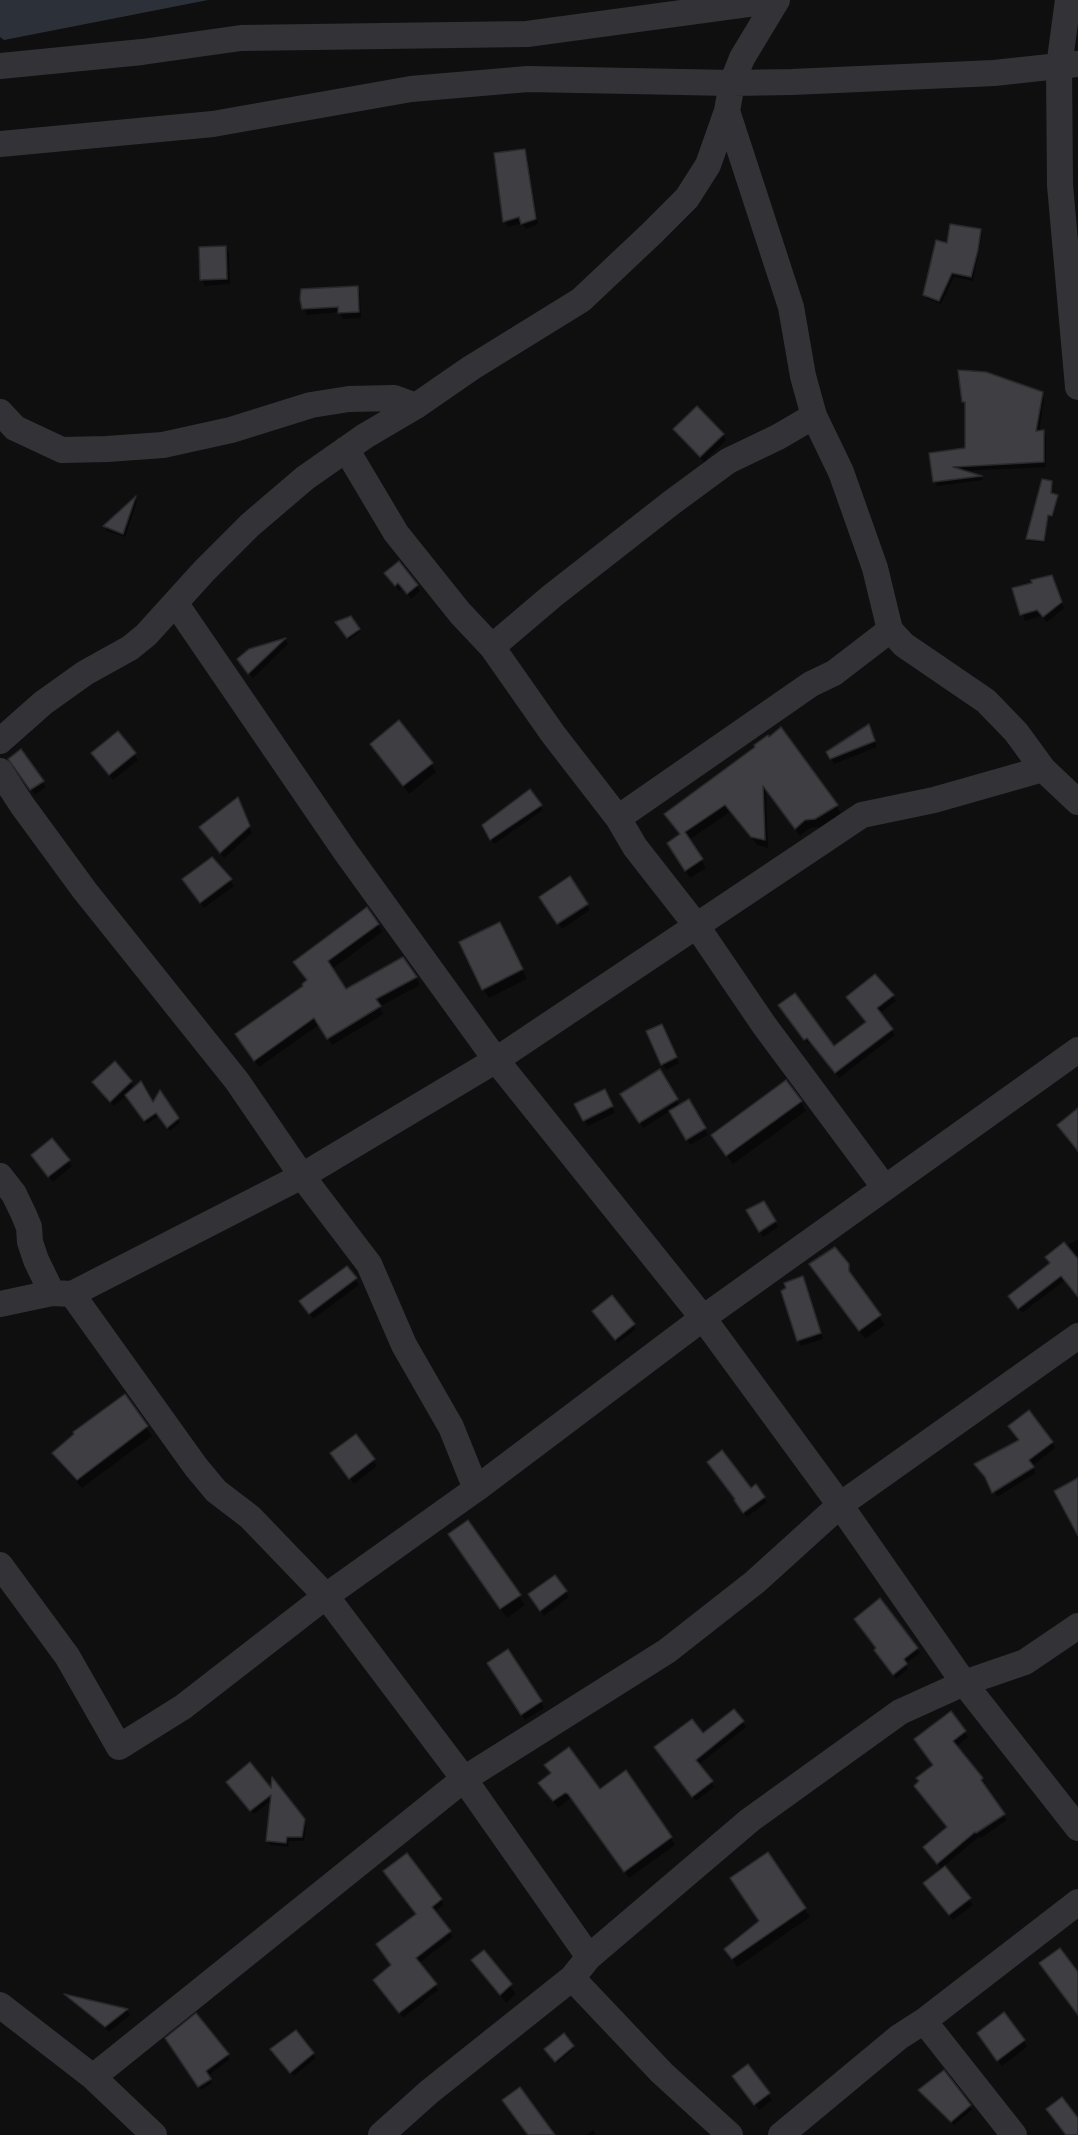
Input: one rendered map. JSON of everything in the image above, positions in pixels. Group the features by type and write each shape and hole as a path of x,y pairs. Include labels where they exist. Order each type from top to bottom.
{"street":[{"path":"0,66 142,52 241,38 527,34 777,0"},
{"path":"0,741 43,702 85,673 130,648 146,635 204,571 257,519 305,478 365,436 581,300 651,234 687,198 708,165 727,111 732,83 742,58 777,0"},
{"path":"1068,0 1069,66 1061,204 1078,387"},
{"path":"0,144 213,124 411,89 473,83 528,79 732,83 881,79 1069,66"},
{"path":"727,111 791,308 803,376 814,416 841,472 876,568 890,630 904,645 986,701 1016,732 1042,769 1078,802"},
{"path":"0,412 15,428 62,450 163,445 231,430 311,405 350,399 394,399 416,406"},
{"path":"492,647 595,562 728,461 778,437 814,416"},
{"path":"346,449 396,533 453,605 492,647 553,734 618,818 635,847 696,925 764,1025 885,1188"},
{"path":"176,604 345,851 496,1060 703,1318 840,1505 964,1683 1078,1828"},
{"path":"618,818 811,684 834,673 890,630"},
{"path":"0,1304 62,1294 302,1176 496,1060 862,814 934,800 1042,769"},
{"path":"0,771 85,891 237,1082 302,1176 369,1264 404,1345 451,1427 476,1490"},
{"path":"0,1564 67,1656 119,1747 183,1707 326,1596 476,1490 703,1318 1078,1050"},
{"path":"0,1176 14,1194 24,1215 36,1260 216,1491 250,1517 326,1596 464,1779 589,1957"},
{"path":"93,2077 464,1779 667,1651 755,1582 840,1505 1078,1336"},
{"path":"381,2135 429,2092 572,1978 589,1957 750,1820 900,1712 964,1683 1025,1662 1078,1626"},
{"path":"781,2135 899,2037 924,2021 1078,1902"},
{"path":"572,1978 662,2073 730,2135"},
{"path":"0,2005 93,2077 154,2135"},
{"path":"924,2021 1014,2135"}],"shaded area":[{"path":"0,0 208,0 4,40 0,37"}],"building":[{"path":"525,149 536,219 521,224 519,217 503,222 494,153"},
{"path":"950,224 981,229 978,250 971,277 952,273 939,301 923,295 936,240 947,243"},
{"path":"226,246 227,279 200,280 199,247"},
{"path":"358,286 359,312 338,313 338,307 302,309 301,289"},
{"path":"958,370 986,372 1043,392 1036,431 1044,430 1044,462 953,467 982,476 933,482 929,453 965,448 965,402 962,402"},
{"path":"697,406 724,434 700,457 673,429"},
{"path":"1042,479 1052,481 1051,493 1058,495 1052,516 1048,515 1044,541 1026,539"},
{"path":"136,496 123,534 103,526"},
{"path":"399,561 418,585 407,594 398,583 395,586 384,573"},
{"path":"1052,575 1062,602 1043,617 1037,610 1020,615 1012,588"},
{"path":"351,616 360,629 347,638 335,622"},
{"path":"286,638 248,674 237,659 249,649"},
{"path":"399,720 433,763 403,786 370,744"},
{"path":"869,724 875,741 830,759 826,752"},
{"path":"781,727 838,805 815,819 805,820 795,829 763,786 765,840 751,837 725,805 685,832 703,859 685,871 667,843 680,834 664,814"},
{"path":"118,731 136,753 109,775 91,753"},
{"path":"21,749 44,781 30,790 8,759"},
{"path":"530,789 542,805 490,840 482,825"},
{"path":"238,797 250,826 220,853 199,827"},
{"path":"212,857 232,879 200,903 182,879"},
{"path":"570,876 588,904 557,924 539,897"},
{"path":"367,907 379,924 328,961 346,989 403,957 417,977 376,999 381,1006 327,1039 314,1018 254,1061 235,1034 303,986 302,984 307,980 293,962"},
{"path":"500,922 523,969 482,990 459,942"},
{"path":"875,974 894,995 877,1008 893,1029 835,1073 807,1038 804,1040 778,1005 795,993 834,1046 866,1022 846,997"},
{"path":"662,1024 677,1057 661,1065 646,1031"},
{"path":"115,1061 132,1081 110,1102 92,1082"},
{"path":"660,1069 678,1099 639,1123 620,1094"},
{"path":"786,1080 802,1101 726,1156 711,1135"},
{"path":"141,1081 153,1102 160,1090 179,1118 167,1128 156,1113 144,1121 125,1095"},
{"path":"605,1089 613,1106 583,1121 574,1104"},
{"path":"689,1099 706,1128 686,1140 669,1111"},
{"path":"1078,1108 1078,1151 1057,1125"},
{"path":"52,1138 70,1160 48,1177 31,1155"},
{"path":"764,1201 776,1221 759,1232 746,1210"},
{"path":"1064,1242 1078,1259 1078,1297 1061,1276 1018,1309 1008,1296 1050,1263 1045,1257"},
{"path":"835,1247 849,1264 849,1271 881,1315 859,1331 809,1264"},
{"path":"347,1266 357,1278 309,1314 299,1301"},
{"path":"803,1276 821,1333 797,1341 781,1291 786,1288 784,1283"},
{"path":"612,1295 635,1324 615,1340 592,1311"},
{"path":"125,1394 148,1426 77,1480 52,1453 74,1434 73,1432"},
{"path":"1029,1410 1053,1442 1029,1460 1034,1467 992,1493 985,1477 974,1464 1019,1440 1008,1426"},
{"path":"356,1434 375,1459 349,1479 330,1453"},
{"path":"722,1450 751,1488 756,1484 765,1497 743,1513 707,1462"},
{"path":"1078,1478 1078,1536 1054,1491"},
{"path":"468,1520 521,1595 500,1609 448,1534"},
{"path":"555,1575 567,1591 540,1611 528,1594"},
{"path":"880,1598 918,1648 904,1659 907,1664 893,1675 854,1619"},
{"path":"508,1649 542,1701 521,1715 487,1663"},
{"path":"734,1709 744,1721 696,1760 713,1781 692,1797 654,1747 692,1719 703,1733"},
{"path":"951,1711 966,1731 953,1741 983,1778 981,1780 1005,1814 975,1832 937,1864 923,1847 947,1827 914,1786 919,1781 916,1778 933,1765 914,1739"},
{"path":"569,1747 600,1789 626,1770 672,1837 624,1872 568,1794 565,1793 553,1801 538,1783 551,1773 544,1765"},
{"path":"250,1762 271,1788 272,1777 305,1819 302,1837 287,1837 286,1843 266,1841 271,1795 250,1811 226,1782"},
{"path":"768,1852 806,1908 732,1959 724,1949 759,1921 730,1878"},
{"path":"407,1853 442,1899 432,1907 451,1931 416,1958 437,1984 399,2013 373,1980 391,1965 376,1944 416,1914 383,1871"},
{"path":"945,1866 971,1898 949,1915 923,1883"},
{"path":"1060,1948 1078,1972 1078,2015 1039,1963"},
{"path":"484,1950 512,1984 500,1995 471,1960"},
{"path":"64,1994 128,2009 105,2027"},
{"path":"1004,2012 1025,2040 997,2061 977,2033"},
{"path":"196,2013 229,2054 206,2071 211,2079 198,2087 165,2038"},
{"path":"296,2030 314,2053 290,2073 270,2049"},
{"path":"564,2033 574,2046 555,2062 544,2049"},
{"path":"748,2064 770,2093 754,2105 732,2076"},
{"path":"944,2070 971,2105 951,2122 918,2090"},
{"path":"520,2087 555,2135 528,2135 502,2100"},
{"path":"1062,2097 1078,2118 1078,2135 1066,2135 1046,2109"}]}
